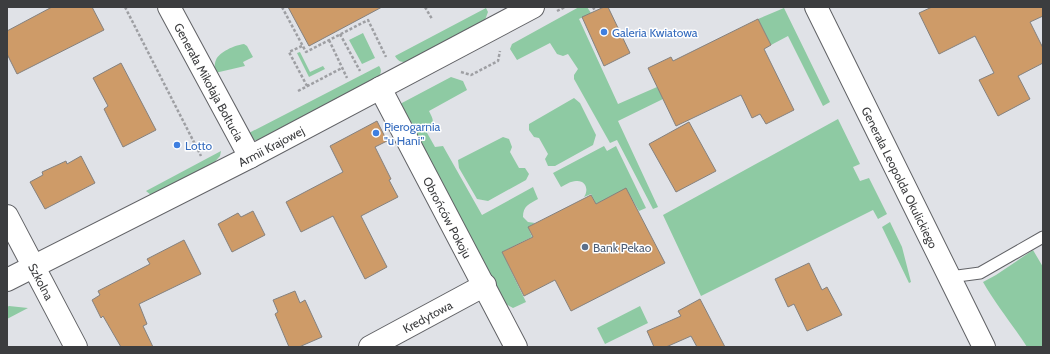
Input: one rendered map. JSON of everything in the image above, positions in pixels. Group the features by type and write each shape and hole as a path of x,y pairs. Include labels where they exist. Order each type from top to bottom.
{"street":[{"name":"Generała Mikołaja Bołtucia","path":"169,7 250,156"},
{"name":"Armii Krajowej","path":"7,280 250,156 533,7"},
{"name":"Generała Leopolda Okulickiego","path":"816,7 984,347"},
{"name":"Obrońców Pokoju","path":"380,88 485,285 516,347"},
{"name":"Szkolna","path":"7,216 76,347"},
{"name":"Kredytowa","path":"370,347 485,285"}],"lane":[{"path":"950,278 980,273 1043,237"}],"path":[{"path":"125,7 201,156"},
{"path":"282,7 306,52 368,20 386,58"},
{"path":"426,7 432,19"},
{"path":"593,7 595,11"},
{"path":"340,34 360,72"},
{"path":"329,40 348,78"},
{"path":"302,46 289,52 307,86"},
{"path":"298,91 342,68"}],"green space":[{"path":"579,7 587,7 591,13 579,19 618,104 657,87 663,99 618,121 658,207 653,209 617,140 610,143 574,79 574,75 578,69 568,54 563,56 557,54 550,43 517,60 510,49 512,44"},
{"path":"486,8 488,12 485,20 406,62 399,61 395,56"},
{"path":"784,8 830,102 823,106 788,36 771,45 758,19"},
{"path":"363,33 375,58 362,64 349,40"},
{"path":"244,44 247,46 253,57 243,62 245,66 215,73 215,62 220,54 232,47"},
{"path":"300,52 310,72 323,66 325,69 309,77 297,53"},
{"path":"379,66 381,71 379,76 258,140 253,140 247,134"},
{"path":"451,77 463,81 467,90 429,111 433,122 426,131 435,147 443,146 482,215 533,187 538,199 527,206 523,213 523,217 528,222 535,223 528,227 532,237 502,252 526,302 513,308 504,303 400,104"},
{"path":"574,98 580,103 596,135 593,145 555,166 548,166 545,159 548,154 539,138 534,137 529,130 529,124"},
{"path":"838,119 860,164 853,167 860,181 869,178 887,214 878,219 873,210 701,296 663,215"},
{"path":"503,137 509,139 512,147 510,152 519,168 525,168 529,174 526,180 488,201 477,199 459,168 458,160"},
{"path":"604,146 607,151 616,146 646,208 639,211 626,189 596,204 591,194 584,197 586,194 586,186 582,182 574,181 561,187 553,173"},
{"path":"221,151 220,156 213,164 151,195 146,191"},
{"path":"890,222 902,247 911,282 909,283 882,227"},
{"path":"1033,250 1043,267 1043,347 1027,347 993,299 983,282"},
{"path":"640,306 648,323 605,344 597,328"},
{"path":"7,307 28,308 7,319"}],"building":[{"path":"52,7 92,7 104,30 17,74 7,54 7,31"},
{"path":"288,7 382,7 309,46"},
{"path":"604,7 608,7 630,53 604,66 582,17"},
{"path":"932,7 1043,7 1043,16 1030,22 1043,48 1043,63 1018,76 1030,99 998,116 979,80 994,73 975,36 939,54 919,13"},
{"path":"758,19 771,45 764,49 794,110 766,124 760,114 752,118 741,95 676,126 648,68 671,57 673,61"},
{"path":"121,63 156,130 123,147 104,109 108,106 93,78"},
{"path":"377,121 387,141 375,147 398,197 361,216 387,267 365,279 333,216 301,232 286,202 343,172 330,146"},
{"path":"689,122 716,171 676,192 649,144"},
{"path":"81,156 95,183 45,209 30,182 43,175 42,172 66,161 67,164"},
{"name":"Bank Pekao","path":"626,188 665,263 571,311 555,280 524,296 502,252 533,237 528,227 591,195 596,204"},
{"path":"253,211 265,235 232,252 218,224 238,213 241,217"},
{"path":"184,240 201,274 139,304 147,324 143,326 153,347 121,347 103,316 101,318 92,300 100,295 98,291 150,264 147,259"},
{"path":"809,263 822,290 827,287 842,315 807,331 794,304 788,307 775,279"},
{"path":"295,291 300,303 305,300 322,337 299,347 289,347 275,314 278,312 273,300"},
{"path":"700,299 725,347 697,347 691,336 666,347 654,347 647,331 681,316 678,311"}],"place":[{"name":"Galeria Kwiatowa","path":"604,32"},
{"name":"Pierogarnia \"u Hani\"","path":"376,133"},
{"name":"Lotto","path":"177,145"},
{"name":"Bank Pekao","path":"585,247"}]}
